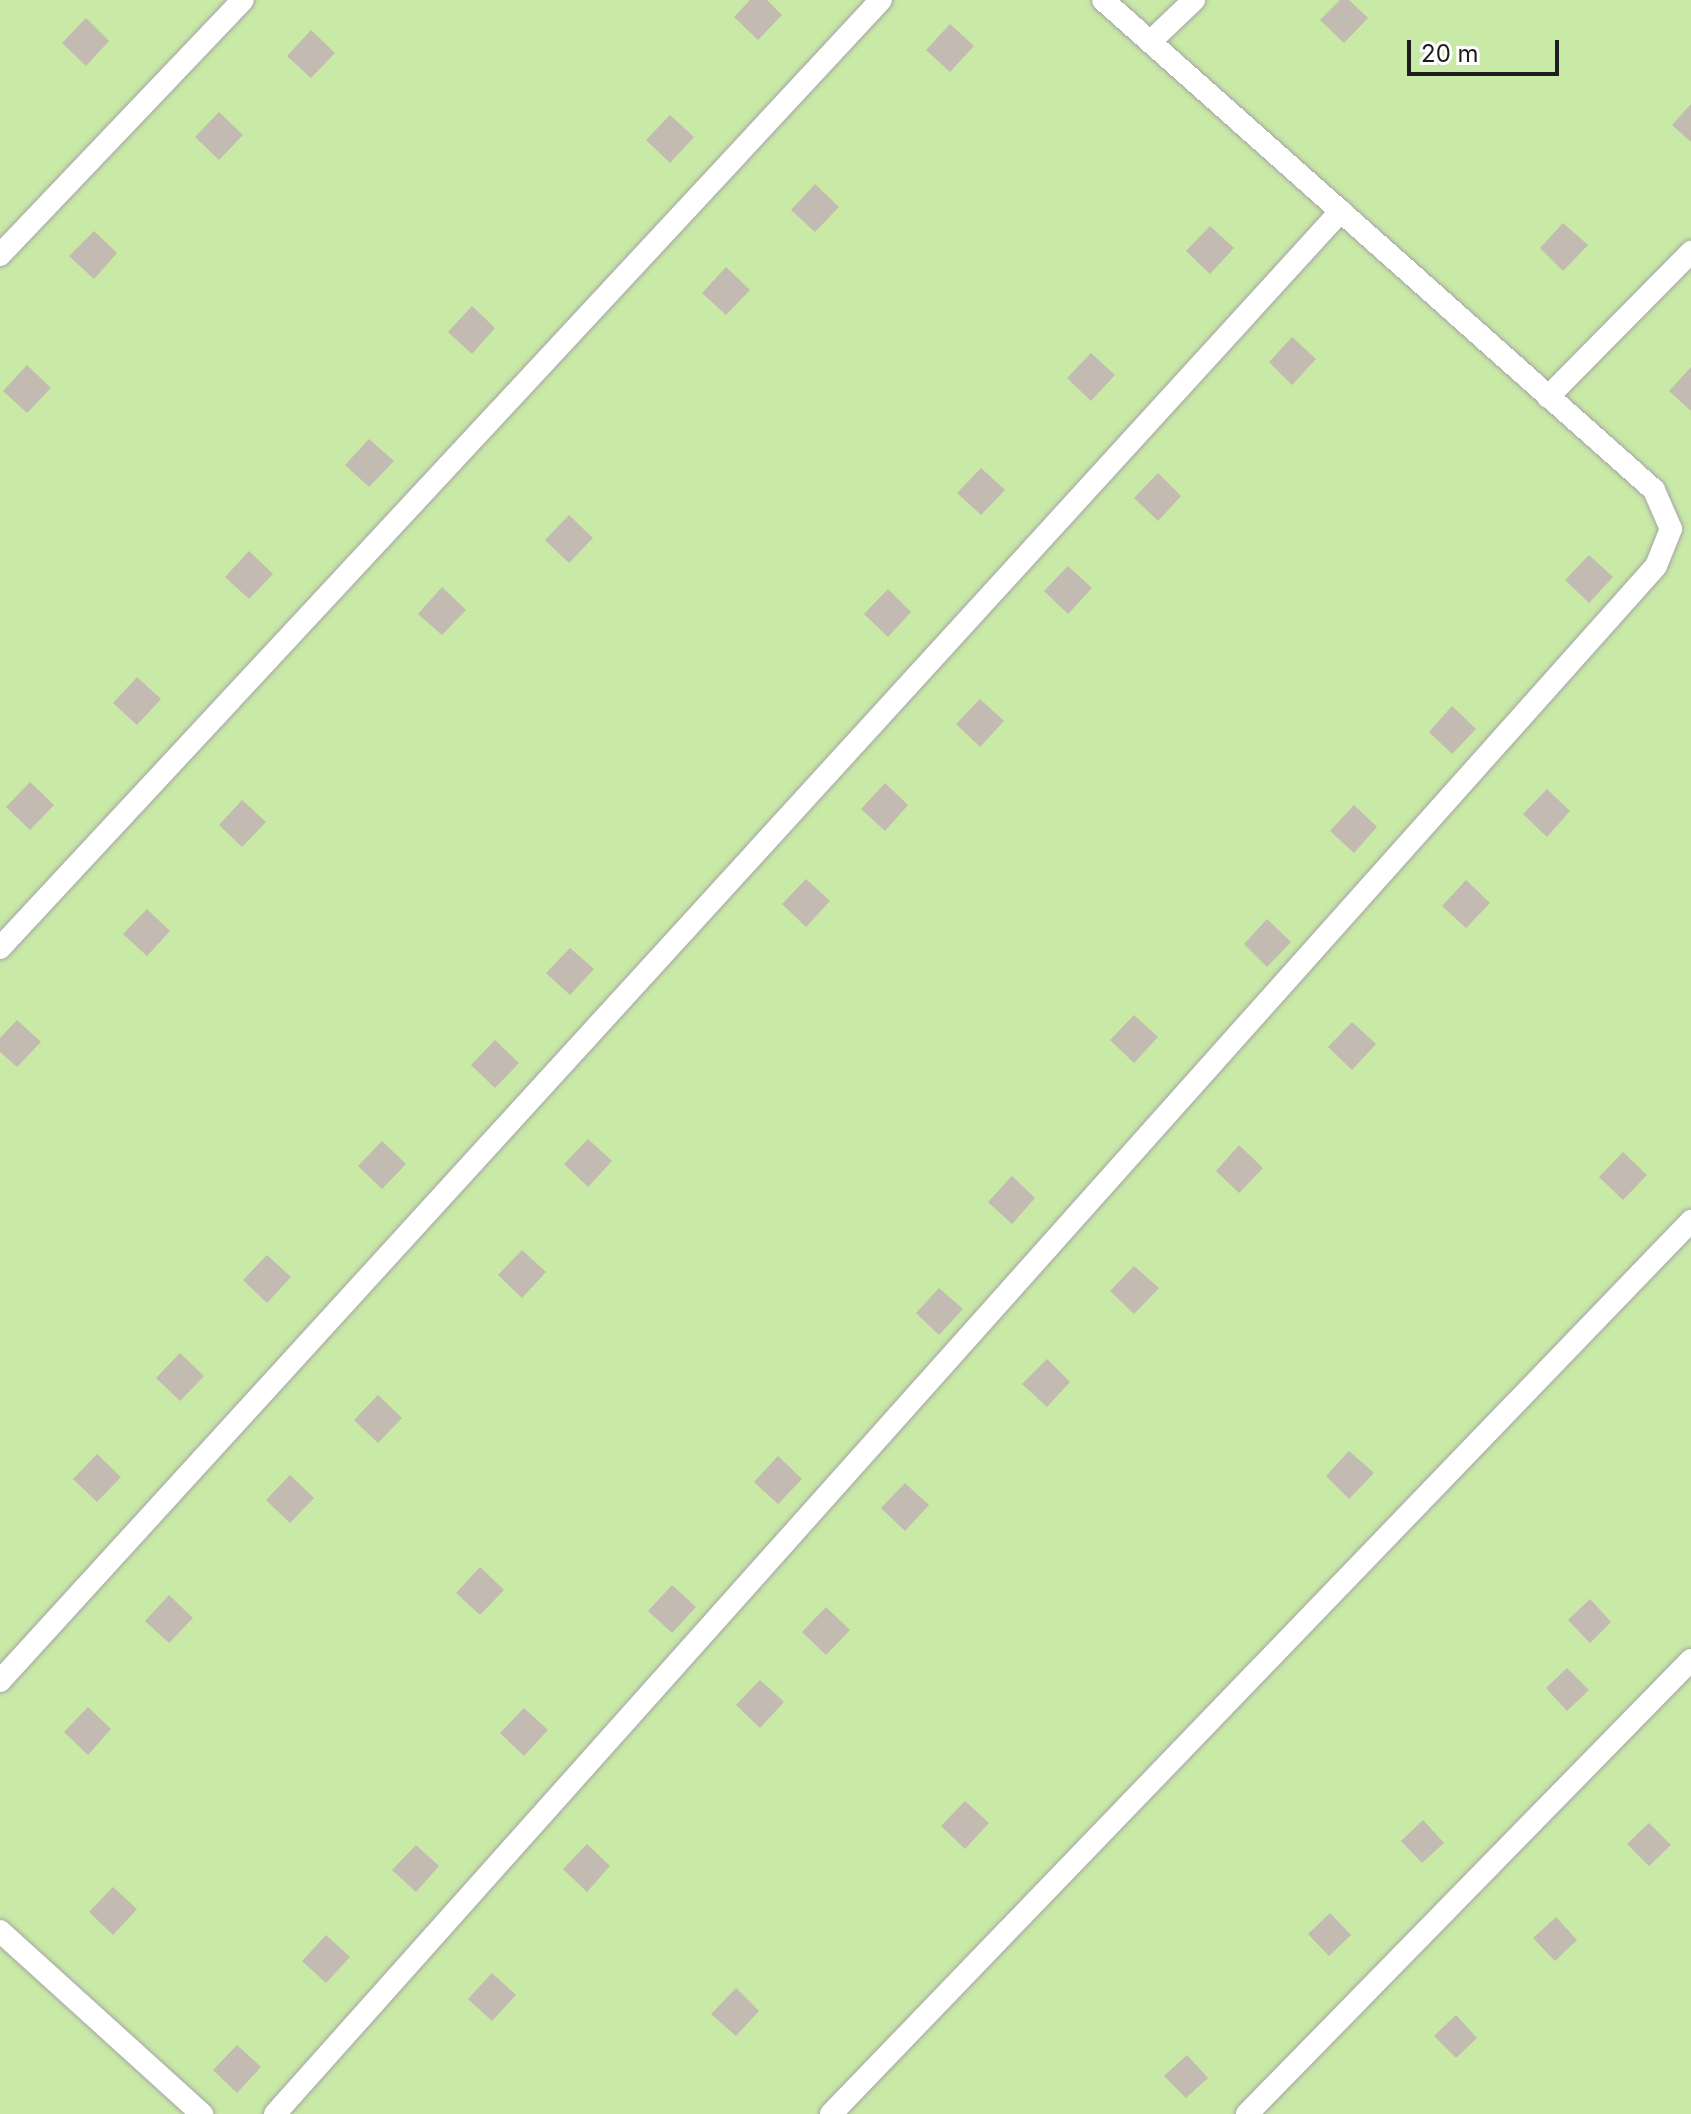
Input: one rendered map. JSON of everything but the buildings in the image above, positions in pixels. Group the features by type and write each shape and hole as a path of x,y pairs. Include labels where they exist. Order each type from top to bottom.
{"lane":[{"path":"0,255 243,0"},
{"path":"0,948 881,0"},
{"path":"275,2114 1656,566 1671,529 1654,490 1103,0"},
{"path":"1150,42 1194,0"},
{"path":"0,1681 1341,211"},
{"path":"1548,397 1691,252"},
{"path":"831,2114 1691,1221"},
{"path":"1247,2114 1691,1660"},
{"path":"0,1931 202,2114"}],"green space":[{"path":"0,0 1691,0 1691,2114 0,2114"}]}
